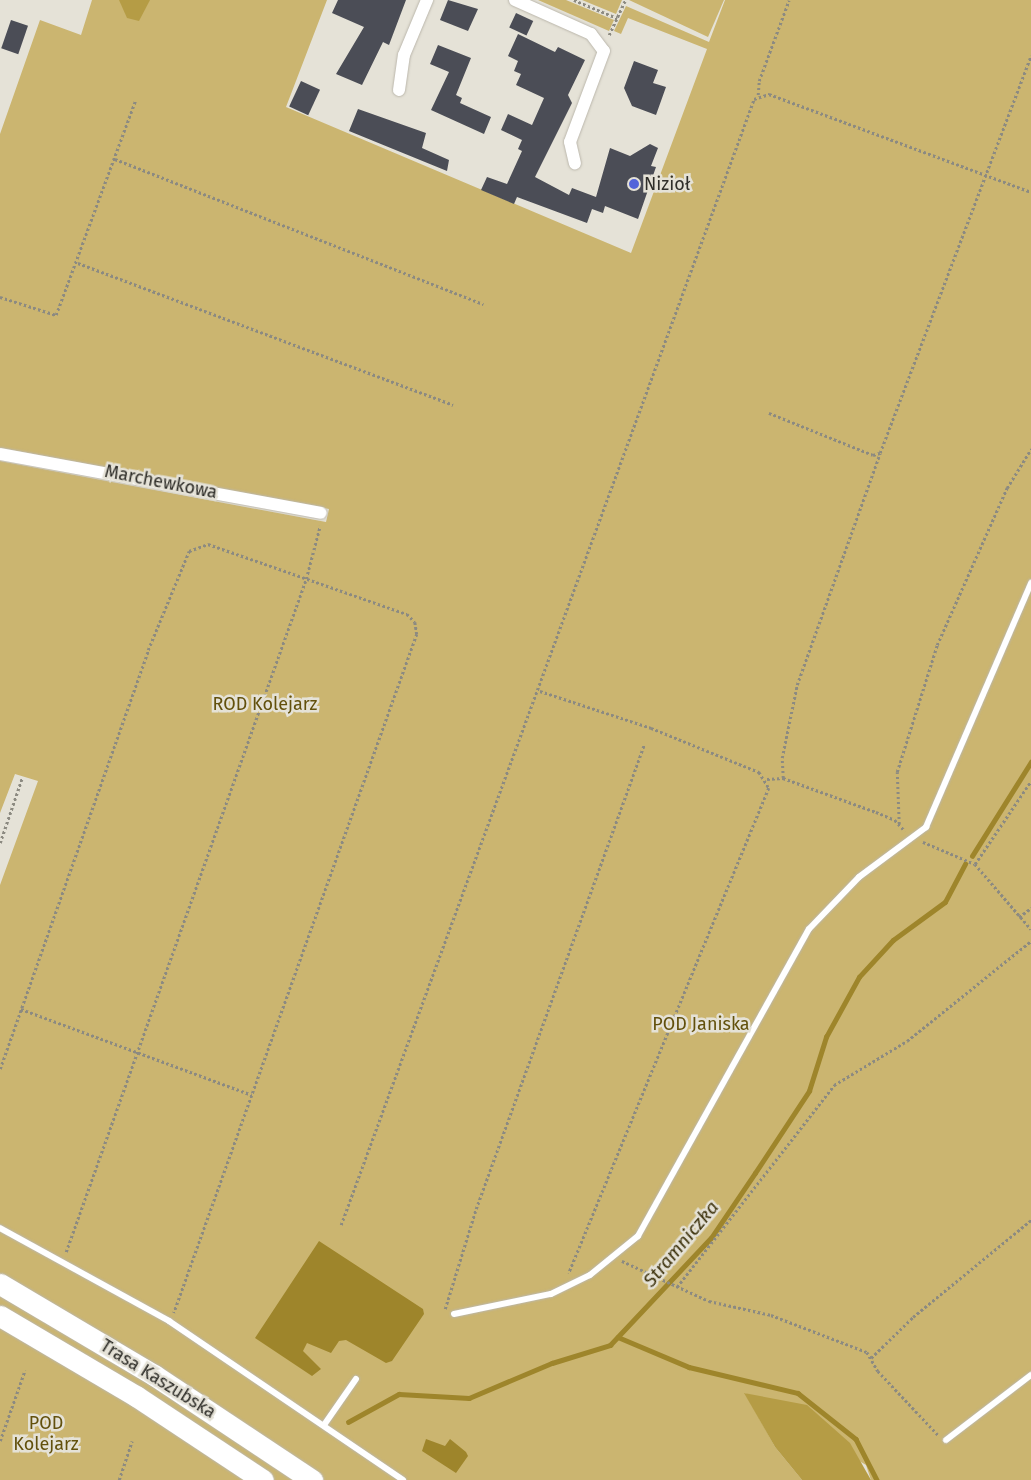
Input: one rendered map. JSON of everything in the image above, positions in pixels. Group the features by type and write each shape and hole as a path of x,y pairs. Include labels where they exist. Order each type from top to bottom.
{"highway":[{"name":"Trasa Kaszubska","path":"0,1284 154,1374 312,1480"},
{"name":"Trasa Kaszubska","path":"0,1316 136,1396 263,1480"}],"street":[{"path":"399,90 404,55 427,0"},
{"path":"515,0 600,41 604,51 570,142 575,163"},
{"name":"Marchewkowa","path":"0,454 321,513"}],"lane":[{"path":"454,1314 536,1298 570,1285 616,1257 638,1236 668,1187 725,1074 809,928 859,877 914,838 938,803 1031,583"},
{"path":"0,1228 62,1260 169,1321 403,1480"},
{"path":"946,1440 1031,1375"},
{"path":"324,1425 356,1379"}],"path":[{"path":"574,0 617,18"},
{"path":"600,41 610,34 625,0"},
{"path":"341,1225 540,691 636,410 758,95 759,81 789,0"},
{"path":"784,778 782,758 797,685 880,452 1031,56"},
{"path":"758,95 769,94 1031,192"},
{"path":"0,297 56,315 78,263 135,101"},
{"path":"115,159 483,304"},
{"path":"78,263 453,405"},
{"path":"769,412 874,455 880,452"},
{"path":"899,824 897,772 937,645 1003,496 1031,449"},
{"path":"62,1260 77,1229 136,1052 306,579 321,513"},
{"path":"0,1069 148,650 189,551 208,544 407,614 415,622 417,634 252,1095 184,1292 169,1321"},
{"path":"540,691 651,728 767,779 784,778 899,824 914,838 928,846 963,855 975,864 1031,928"},
{"path":"454,1314 446,1312 443,1305 447,1291 644,744"},
{"path":"0,843 22,778"},
{"path":"570,1285 572,1263 744,854 769,788 767,779"},
{"path":"975,864 1031,781"},
{"path":"1020,917 1031,908"},
{"path":"677,1286 731,1223 764,1170 834,1085 907,1041 1031,940"},
{"path":"21,1009 252,1095"},
{"path":"871,1358 913,1317 1031,1220"},
{"path":"616,1257 709,1301 836,1337 871,1358 878,1371 946,1440"},
{"path":"0,1441 25,1370"},
{"path":"119,1480 132,1441"}],"green space":[{"path":"92,0 327,0 286,107 631,253 707,49 628,18 621,34 614,31 626,6 709,42 725,0 1031,0 1031,1480 871,1480 866,1465 745,1393 775,1447 802,1480 0,1480 0,885 38,781 15,774 0,813 0,461 326,522 329,509 0,448 0,134 40,20 81,35"},
{"path":"538,0 566,0 614,20 609,31"},
{"path":"582,0 622,0 616,14"},
{"path":"629,0 724,0 708,37"}],"shaded area":[{"path":"119,0 150,0 139,21 127,18"},
{"path":"319,1241 423,1309 424,1314 392,1361 386,1363 346,1340 339,1341 331,1353 307,1343 303,1351 321,1369 312,1376 255,1338"},
{"path":"744,1393 807,1405 850,1443 871,1480 802,1480 775,1447"},
{"path":"426,1439 445,1446 450,1439 466,1452 468,1456 456,1473 422,1451"}],"building":[{"path":"338,0 406,0 389,45 383,42 362,85 336,74 364,27 332,13"},
{"path":"448,0 478,9 468,31 440,20"},
{"path":"516,13 533,21 526,36 509,28"},
{"path":"11,20 28,26 18,54 1,48"},
{"path":"518,34 555,52 558,47 585,60 568,95 572,103 535,177 569,195 572,188 596,197 610,148 630,156 650,144 658,148 651,166 656,167 638,219 605,206 603,213 592,209 587,223 517,197 514,204 481,190 487,177 507,184 522,151 518,149 522,140 501,130 508,114 532,125 544,98 516,85 521,74 514,71 518,61 508,56"},
{"path":"438,45 471,58 456,95 462,98 460,103 491,117 484,134 431,110 449,72 430,64"},
{"path":"634,61 658,70 653,83 666,87 656,115 632,106 624,88"},
{"path":"301,81 320,90 308,115 289,106"},
{"path":"358,109 426,133 422,148 449,160 447,171 349,131"}],"waterway":[{"name":"Stramniczka","path":"972,856 1031,762"},
{"name":"Stramniczka","path":"348,1422 399,1394 469,1398 552,1363 610,1345 711,1238 755,1173 809,1091 826,1037 859,977 893,940 945,902 965,864"},
{"name":"Stramniczka","path":"618,1337 689,1367 798,1393 856,1439 877,1480"}],"place":[{"name":"Nizioł","path":"634,184"}],"park label":[{"name":"ROD Kolejarz","path":"265,704"},
{"name":"POD Janiska","path":"701,1024"},
{"name":"POD Kolejarz","path":"46,1434"}]}
